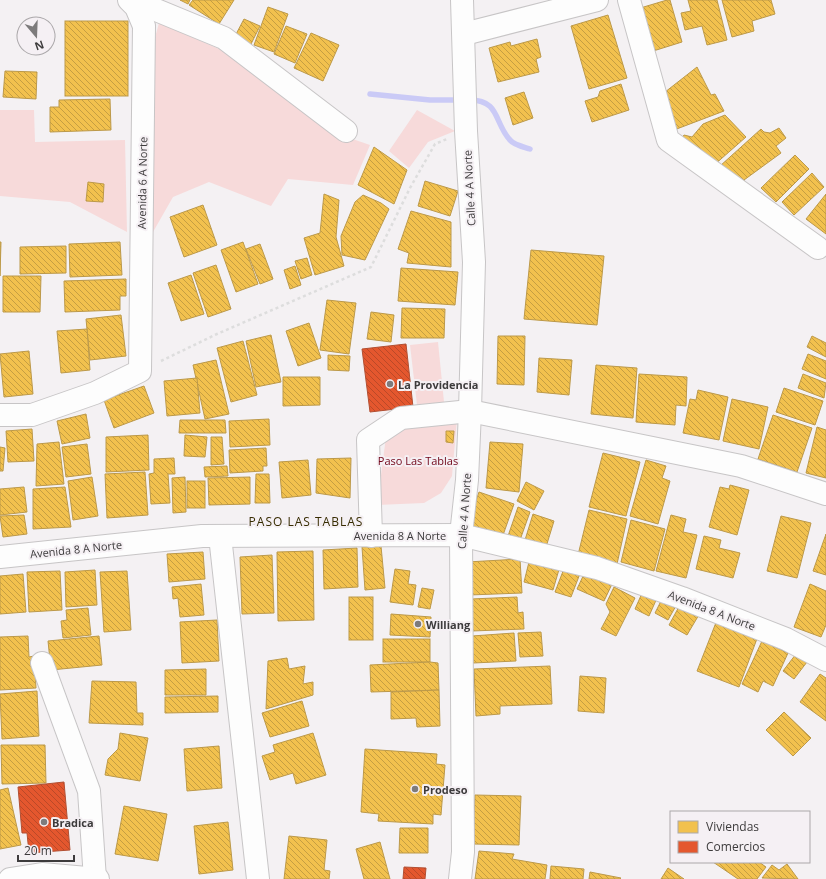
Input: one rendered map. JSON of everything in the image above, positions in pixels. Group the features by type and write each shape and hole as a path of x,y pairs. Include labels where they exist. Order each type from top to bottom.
{"street":[{"name":"Avenida 6 A Norte","path":"130,0 224,38 346,131"},
{"name":"Avenida 6 A Norte","path":"130,0 136,7 144,26 140,371"},
{"name":"Calle 4 A Norte","path":"460,879 463,852 461,535 467,480 474,262 466,122 462,0"},
{"path":"464,34 597,0"},
{"path":"629,0 668,140 818,248"},
{"path":"0,415 32,415 95,393 140,371"},
{"path":"371,536 368,440 401,418 470,412 741,466 826,494"},
{"name":"Avenida 8 A Norte","path":"0,557 202,536 461,535 597,568 682,598 786,639 826,660"},
{"path":"220,536 258,879"},
{"path":"10,879 42,874 96,879 89,791 42,663"}],"path":[{"path":"140,371 217,334 371,267 410,188 435,144 466,122"}],"green space":[{"path":"159,23 238,57 341,135 370,145 353,185 288,179 271,206 209,182 173,197 153,232 147,233 151,52"},
{"path":"0,110 34,110 35,142 125,140 127,232 70,202 0,196"},
{"path":"417,110 455,131 428,142 409,168 389,151"},
{"path":"438,342 444,402 417,405 410,345"},
{"name":"Paso Las Tablas","path":"457,419 452,476 441,493 424,503 377,505 386,437 409,420"}],"building: Viviendas":[{"path":"180,0 190,0 188,4"},
{"path":"193,0 234,0 219,24 189,5"},
{"path":"670,0 682,42 650,52 637,9"},
{"path":"688,0 717,0 727,40 707,45 702,26 685,30 681,13 691,11"},
{"path":"722,0 771,0 775,14 752,21 754,31 732,37"},
{"path":"268,7 288,14 274,52 254,45"},
{"path":"608,15 627,78 589,89 571,26"},
{"path":"244,19 260,26 250,46 234,38"},
{"path":"65,21 128,21 128,96 65,96"},
{"path":"286,26 307,34 295,63 274,54"},
{"path":"311,33 339,45 323,81 294,68"},
{"path":"537,39 541,57 536,59 539,72 498,82 489,48 510,42 511,46"},
{"path":"697,67 711,95 715,94 724,111 674,130 660,96"},
{"path":"5,71 37,72 36,99 3,97"},
{"path":"621,84 629,110 592,122 585,101 598,97 600,91"},
{"path":"524,92 533,118 513,125 505,98"},
{"path":"110,99 111,130 50,132 50,107 59,107 59,100"},
{"path":"725,115 746,137 713,166 680,141 684,135 692,137 703,124"},
{"path":"779,128 786,138 776,146 781,153 744,180 746,185 720,166 761,129 764,132 770,133"},
{"path":"374,147 407,170 394,204 358,185"},
{"path":"795,155 809,169 776,202 761,188"},
{"path":"812,173 824,187 794,215 782,202"},
{"path":"425,181 458,191 450,216 418,206"},
{"path":"88,182 104,184 103,202 86,201"},
{"path":"324,194 339,200 336,237 344,266 315,275 304,238 320,233"},
{"path":"826,194 826,234 806,219"},
{"path":"363,195 381,203 389,209 365,260 342,255 341,236 355,202"},
{"path":"203,205 217,245 184,257 170,217"},
{"path":"411,211 451,222 451,267 407,263 409,253 398,249"},
{"path":"0,242 1,242 0,276"},
{"path":"120,242 122,275 70,277 69,244"},
{"path":"243,242 258,284 236,292 221,250"},
{"path":"260,244 273,279 260,284 246,249"},
{"path":"66,246 66,273 20,274 20,247"},
{"path":"531,250 604,256 597,325 524,319"},
{"path":"307,258 312,275 301,279 295,261"},
{"path":"216,265 231,309 208,317 193,273"},
{"path":"295,266 301,285 290,289 284,270"},
{"path":"401,268 458,272 455,305 398,301"},
{"path":"191,275 204,314 181,321 168,283"},
{"path":"3,276 41,276 40,312 3,312"},
{"path":"126,279 126,296 120,296 120,310 65,312 64,281"},
{"path":"327,300 356,303 349,354 320,350"},
{"path":"402,308 445,309 444,338 401,338"},
{"path":"371,312 394,315 391,342 367,339"},
{"path":"121,315 126,356 90,360 86,319"},
{"path":"309,323 321,358 298,366 286,331"},
{"path":"87,329 90,370 61,373 57,331"},
{"path":"271,335 281,382 256,387 246,341"},
{"path":"498,336 525,336 524,385 497,384"},
{"path":"812,336 826,343 826,357 807,347"},
{"path":"243,341 257,395 231,402 217,348"},
{"path":"29,351 33,394 4,397 0,354"},
{"path":"808,354 826,361 826,379 802,369"},
{"path":"328,355 350,356 349,371 328,370"},
{"path":"539,358 572,360 569,395 537,392"},
{"path":"216,360 229,414 205,419 193,365"},
{"path":"596,365 637,368 633,418 591,414"},
{"path":"639,374 687,377 686,406 676,405 675,425 636,422"},
{"path":"803,374 826,383 824,398 798,388"},
{"path":"283,377 320,377 320,405 283,406"},
{"path":"197,378 200,413 167,416 164,381"},
{"path":"144,386 154,413 114,428 104,400"},
{"path":"784,388 823,401 815,425 776,412"},
{"path":"698,390 728,397 719,440 683,433 690,399 696,400"},
{"path":"732,399 768,407 759,449 723,441"},
{"path":"86,414 90,438 62,444 57,421"},
{"path":"773,415 812,428 797,472 758,459"},
{"path":"269,419 270,445 230,447 229,421"},
{"path":"180,420 225,420 226,433 179,433"},
{"path":"817,427 826,430 826,478 806,473"},
{"path":"32,429 34,461 8,462 6,431"},
{"path":"446,431 454,431 453,443 446,442"},
{"path":"148,435 149,470 106,472 106,437"},
{"path":"185,435 207,437 205,457 184,456"},
{"path":"211,437 222,437 224,464 211,465"},
{"path":"59,442 64,484 36,486 37,444"},
{"path":"490,442 523,444 519,492 486,488"},
{"path":"87,444 91,474 66,477 62,447"},
{"path":"0,447 5,448 3,471 0,471"},
{"path":"266,448 267,466 263,466 263,471 230,473 229,450"},
{"path":"603,453 640,462 626,516 589,507"},
{"path":"174,458 175,474 168,474 170,503 151,504 149,474 154,473 154,459"},
{"path":"351,458 350,498 316,493 317,459"},
{"path":"308,460 311,495 282,498 279,462"},
{"path":"646,460 666,466 662,478 670,481 658,524 630,516"},
{"path":"227,466 228,476 205,477 204,467"},
{"path":"145,472 148,515 107,518 105,474"},
{"path":"256,474 269,474 270,503 255,503"},
{"path":"92,477 98,516 73,520 68,481"},
{"path":"185,477 186,512 173,513 172,478"},
{"path":"250,477 250,504 209,505 208,478"},
{"path":"187,481 205,481 205,508 187,508"},
{"path":"526,482 544,491 534,510 517,501"},
{"path":"730,485 749,490 737,535 709,527 720,487 729,489"},
{"path":"24,487 27,512 0,515 0,489"},
{"path":"65,487 71,527 33,529 33,489"},
{"path":"479,492 514,504 502,538 467,526"},
{"path":"518,507 530,512 520,540 508,536"},
{"path":"589,510 627,519 617,564 578,555"},
{"path":"533,514 554,521 546,547 525,540"},
{"path":"24,515 27,534 3,537 0,516"},
{"path":"671,515 686,519 683,532 697,535 686,578 656,571"},
{"path":"781,516 811,523 797,578 767,571"},
{"path":"631,520 665,529 654,571 621,562"},
{"path":"826,534 826,575 813,571"},
{"path":"704,536 721,540 719,548 740,553 733,578 696,569"},
{"path":"381,546 385,588 365,590 362,547"},
{"path":"357,548 358,587 324,589 323,550"},
{"path":"313,551 314,620 278,621 277,552"},
{"path":"203,552 205,579 169,582 167,554"},
{"path":"272,555 274,613 242,614 240,557"},
{"path":"530,558 560,566 553,590 524,582"},
{"path":"520,559 522,593 469,595 467,562"},
{"path":"565,566 581,571 571,597 555,592"},
{"path":"395,569 410,571 408,584 416,585 413,605 390,602"},
{"path":"95,570 97,605 66,607 65,572"},
{"path":"60,571 62,610 29,612 27,572"},
{"path":"127,571 131,630 104,632 100,572"},
{"path":"585,572 612,584 604,601 577,589"},
{"path":"23,574 26,612 0,614 0,576"},
{"path":"201,584 204,615 180,617 178,598 173,599 172,587"},
{"path":"810,584 826,591 826,625 821,637 794,627"},
{"path":"614,587 635,598 616,636 601,629 610,612 606,604"},
{"path":"422,588 434,590 430,609 418,607"},
{"path":"643,591 657,598 649,616 635,609"},
{"path":"349,597 373,597 373,640 349,640"},
{"path":"517,597 518,613 523,612 524,629 472,631 471,599"},
{"path":"663,597 677,604 668,620 655,613"},
{"path":"681,603 700,613 687,635 669,625"},
{"path":"88,608 91,635 63,638 61,621 67,620 66,610"},
{"path":"391,614 431,617 430,637 390,635"},
{"path":"217,620 219,661 182,663 180,622"},
{"path":"717,620 758,636 739,687 697,671"},
{"path":"541,632 543,656 520,657 518,633"},
{"path":"514,633 516,661 473,663 472,636"},
{"path":"28,636 29,657 34,656 36,688 0,690 0,637"},
{"path":"99,636 102,665 51,670 48,641"},
{"path":"383,639 430,639 430,662 383,662"},
{"path":"762,641 788,653 773,686 763,681 758,692 742,684"},
{"path":"796,654 807,662 794,679 783,671"},
{"path":"287,658 289,669 305,666 303,684 313,682 313,695 266,709 268,661"},
{"path":"430,662 438,663 439,690 371,692 370,665"},
{"path":"550,666 552,704 500,706 500,714 476,716 474,669"},
{"path":"206,669 206,695 165,695 165,670"},
{"path":"820,674 826,678 826,721 800,702"},
{"path":"580,676 606,678 604,713 578,711"},
{"path":"92,681 136,682 137,713 143,713 143,725 89,723"},
{"path":"439,690 440,726 417,727 416,718 391,719 391,692"},
{"path":"37,691 39,736 2,739 0,694"},
{"path":"218,696 218,712 165,713 165,697"},
{"path":"302,701 309,726 270,737 262,713"},
{"path":"784,712 811,738 793,756 766,730"},
{"path":"120,733 148,738 140,781 105,775 108,759 118,749"},
{"path":"313,733 326,775 296,784 293,773 270,780 262,756 275,752 273,745"},
{"path":"1,745 45,745 46,783 2,784"},
{"path":"219,746 222,788 187,791 184,749"},
{"path":"365,749 437,754 436,764 445,765 441,815 433,814 433,824 378,821 379,814 361,812"},
{"path":"8,788 21,845 0,849 0,790"},
{"path":"475,795 521,796 519,845 473,844"},
{"path":"124,806 167,814 158,861 115,854"},
{"path":"228,822 233,870 199,874 194,826"},
{"path":"400,828 428,828 428,853 399,853"},
{"path":"289,836 327,840 324,870 330,871 329,879 284,879"},
{"path":"380,842 390,879 364,879 356,849"},
{"path":"479,851 514,854 512,859 547,865 545,879 475,879"},
{"path":"714,863 760,863 766,867 757,879 738,879"},
{"path":"787,864 798,879 762,878 772,865 779,870"},
{"path":"551,866 584,869 583,879 550,879"},
{"path":"668,868 684,879 661,879"},
{"path":"590,872 621,878 589,879"}],"building: Comercios":[{"path":"406,344 413,407 370,412 362,349"},
{"path":"64,782 70,850 29,853 27,833 22,833 18,787"},
{"path":"404,867 426,868 425,879 403,879"}],"waterway":[{"path":"370,94 430,100 462,100"},
{"path":"470,100 480,101 492,108 501,127 510,140 517,145 530,149"}],"place":[{"name":"La Providencia","path":"390,384"},
{"name":"Williang","path":"418,624"},
{"name":"Prodeso","path":"415,789"},
{"name":"Bradica","path":"44,822"}],"district":[{"name":"PASO LAS TABLAS","path":"306,521"}]}
